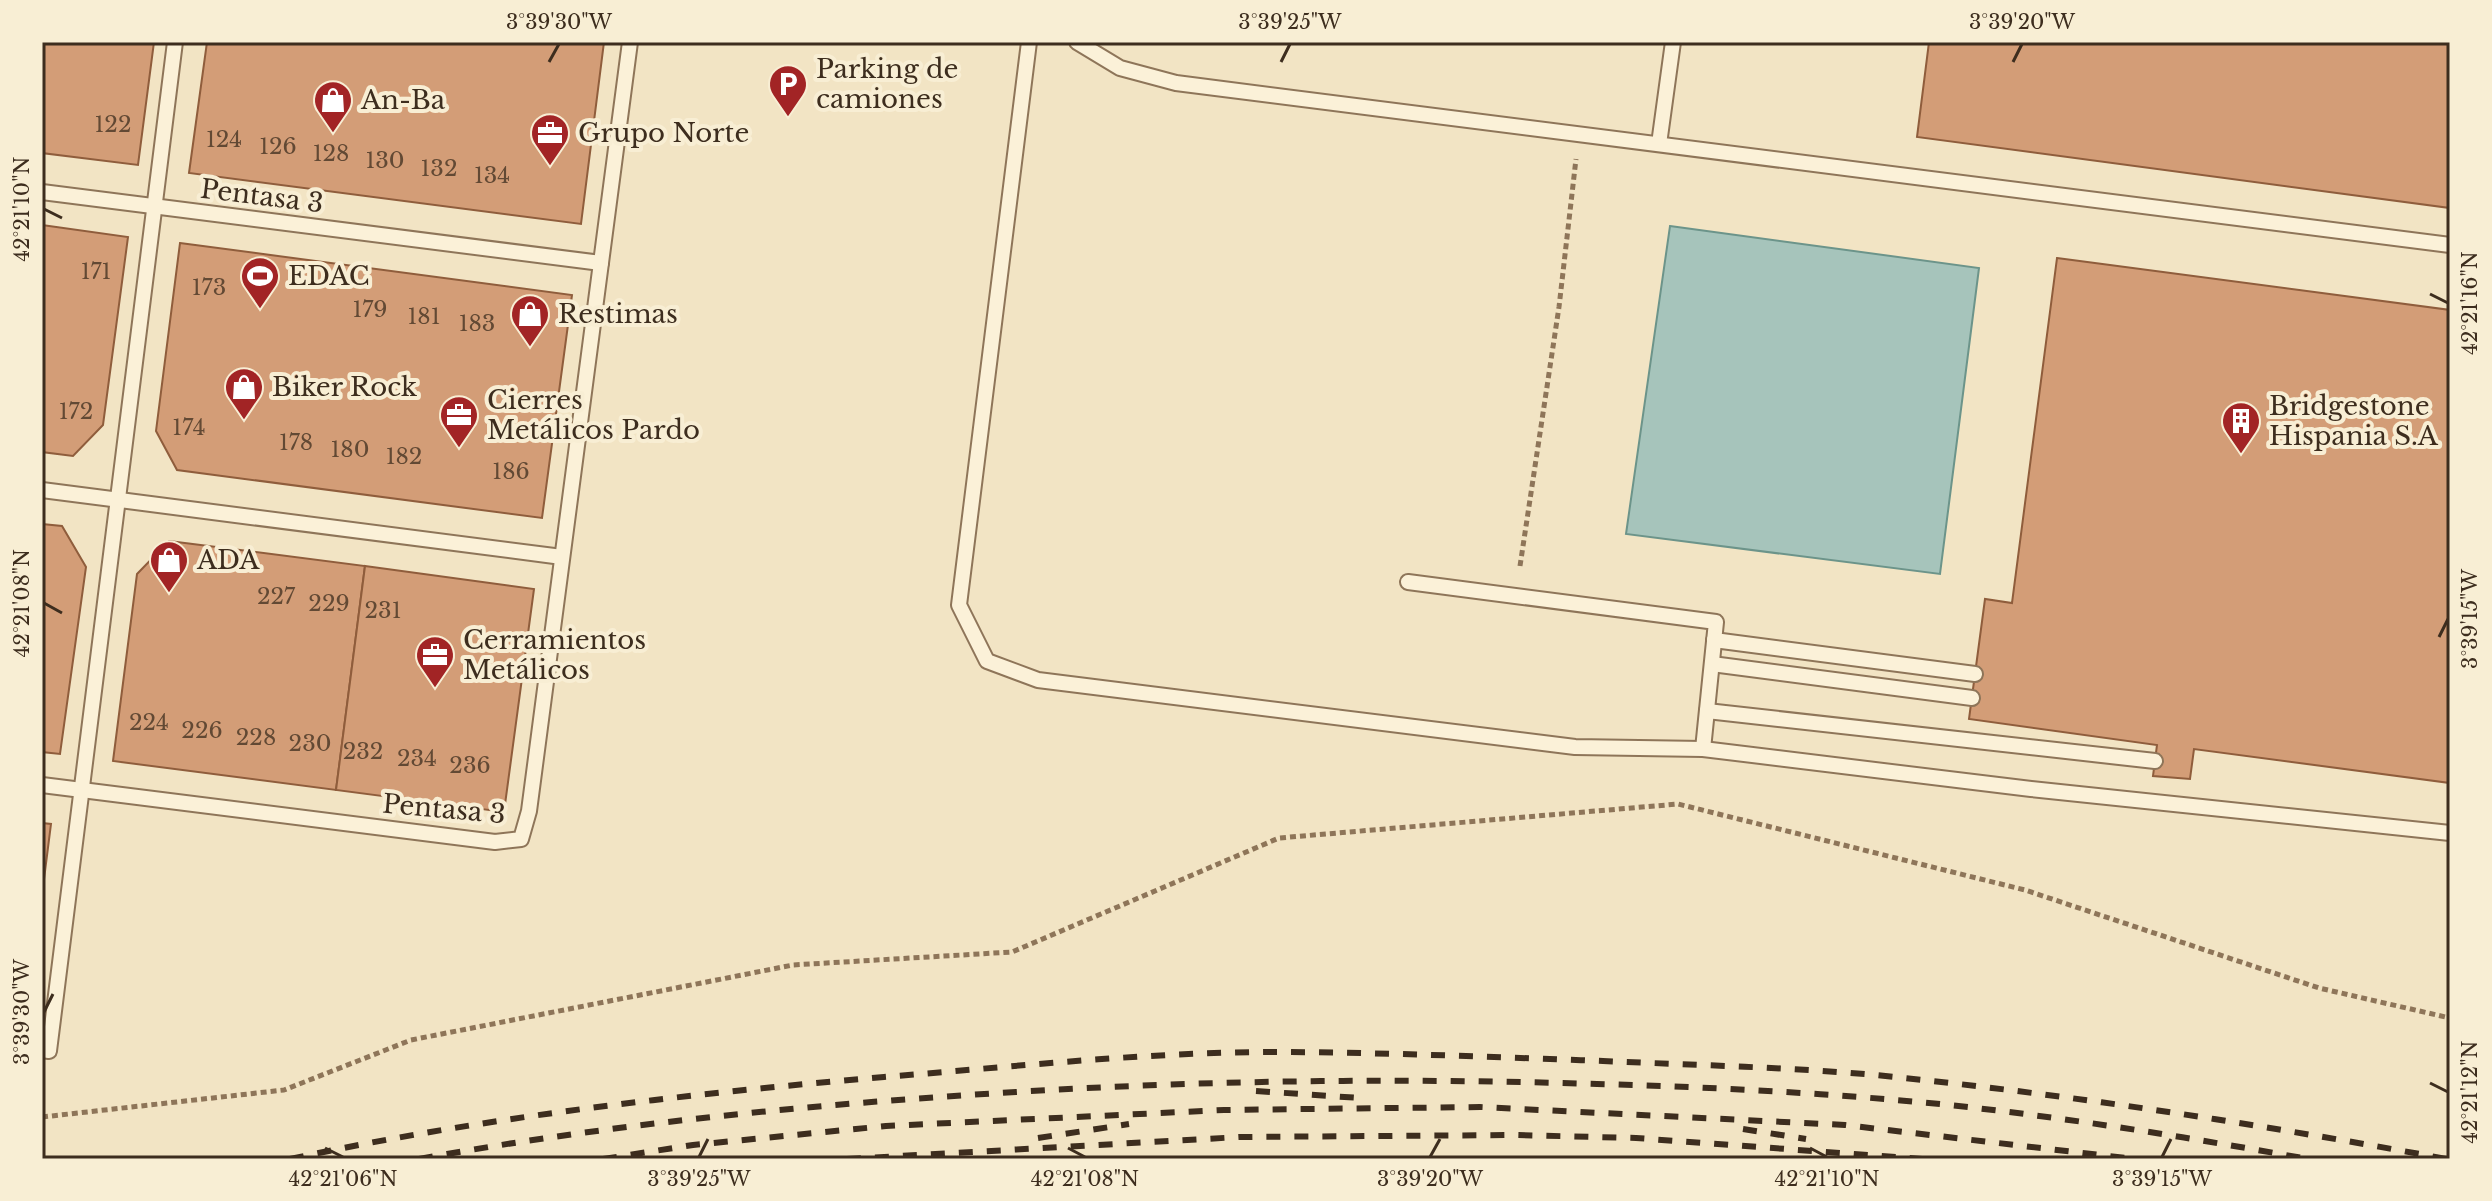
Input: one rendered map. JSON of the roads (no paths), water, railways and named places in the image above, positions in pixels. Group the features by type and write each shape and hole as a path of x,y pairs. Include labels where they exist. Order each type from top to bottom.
{"lane":[{"path":"42,1050 49,1051 175,42"},
{"name":"Pentasa 3","path":"42,785 495,842 521,839 529,811 630,42"},
{"path":"1029,42 959,605 987,661 1038,680 1575,747 1703,749 2031,789 2450,833"},
{"path":"1077,42 1120,68 1176,83 2450,245"},
{"path":"1659,144 1673,42"},
{"name":"Pentasa 3","path":"42,192 601,263"},
{"path":"42,490 562,557"},
{"path":"1408,582 1716,622 1703,749"},
{"path":"1714,640 1975,674"},
{"path":"1712,664 1972,698"},
{"path":"1707,711 2155,761"}],"water":[{"path":"1670,226 1979,268 1940,574 1626,534"}],"railway":[{"path":"290,1159 511,1119 735,1091 1074,1061 1265,1052 1603,1061 1875,1075 2162,1111 2447,1159"},
{"path":"419,1159 642,1125 866,1102 1161,1085 1379,1081 1683,1087 1897,1100 2078,1121 2308,1159"},
{"path":"1256,1091 1360,1098"},
{"path":"603,1159 693,1145 886,1126 1224,1110 1480,1107 1845,1125 2134,1159"},
{"path":"1038,1138 1129,1124"},
{"path":"1743,1129 1806,1139"},
{"path":"847,1159 1240,1137 1515,1135 1636,1138 1922,1159"}],"place":[{"name":"Parking de camiones","path":"788,118"},
{"name":"An-Ba","path":"333,134"},
{"name":"Grupo Norte","path":"550,167"},
{"name":"EDAC","path":"260,310"},
{"name":"Restimas","path":"530,348"},
{"name":"Biker Rock","path":"244,421"},
{"name":"Cierres Metálicos Pardo","path":"459,449"},
{"name":"Bridgestone Hispania S.A","path":"2241,455"},
{"name":"ADA","path":"169,594"},
{"name":"Cerramientos Metálicos","path":"435,689"}]}
